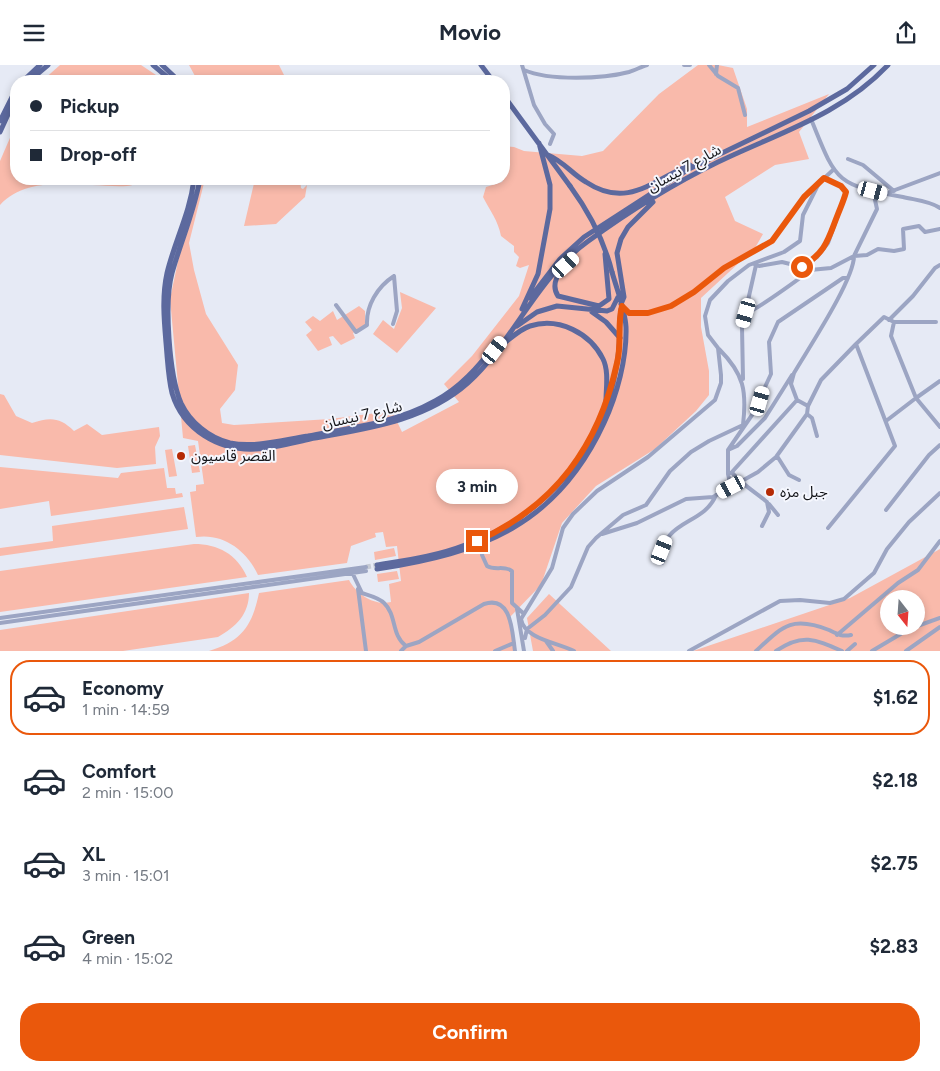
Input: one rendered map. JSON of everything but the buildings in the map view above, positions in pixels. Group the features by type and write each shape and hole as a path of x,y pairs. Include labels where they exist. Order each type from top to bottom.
{"main road":[{"path":"29,75 40,65"},
{"path":"36,75 48,65"},
{"path":"153,65 165,75"},
{"path":"162,65 173,75"},
{"name":"شارع 7 نيسان","path":"199,185 192,217 171,274 168,315 174,379 182,405 195,423 218,439 243,445 258,445 375,423 415,411 445,395 477,367 560,259 584,237 712,156 809,111 847,89 874,65"},
{"name":"شارع 7 نيسان","path":"193,185 187,216 167,273 164,315 172,394 184,417 205,437 227,447 259,449 376,427 417,415 448,399 468,383 509,333 551,275 580,247 685,178 854,97 888,65"},
{"path":"0,121 10,101"},
{"path":"510,104 570,186 603,241 610,272 622,306 625,321 625,347 615,394 593,447 558,494 516,527 484,543 435,560 377,567 433,555 464,546 492,534 525,514 552,491 573,467 590,440 606,407 618,362 622,306 624,297 617,253 621,239 628,227 658,196"},
{"path":"0,133 10,110"},
{"path":"522,309 538,274 550,209 550,185 539,143"},
{"path":"548,155 558,159 587,183 606,192 623,193 654,185 683,168 712,156"},
{"path":"580,247 557,277 554,287 558,296 593,306 605,304 609,299 610,272"},
{"path":"509,333 526,318 547,308 569,306 607,311 612,309 618,297"},
{"path":"589,310 606,322 620,338"},
{"path":"495,350 530,325 554,324 573,329 588,340 602,359 606,369 606,407"}],"street":[{"path":"522,65 534,105 545,124 554,134 550,144"},
{"path":"524,70 548,78 611,75 648,65"},
{"path":"684,65 690,65"},
{"path":"709,65 716,73 740,91 745,115"},
{"path":"716,73 717,65"},
{"path":"811,119 833,170 853,186 923,201 940,209"},
{"path":"848,159 863,165 894,191"},
{"path":"622,306 629,313 648,313 671,306 694,292 724,268 772,241 804,197 833,170"},
{"path":"885,194 940,173"},
{"path":"755,264 782,262 802,267 817,257 828,243 846,192 841,186 824,178"},
{"path":"743,380 708,335 705,316 710,300 728,281 755,264 784,252 800,241 802,215 820,181"},
{"path":"728,450 737,446 765,418 794,373 848,278 854,264 854,256 877,209 873,191"},
{"path":"746,313 752,312 776,293 799,280 810,269 831,268 854,256 866,255 878,249 894,251 904,249 903,229 920,225 925,232 940,229"},
{"path":"743,425 745,397 742,327 755,264"},
{"path":"806,264 810,269"},
{"path":"940,265 891,321 891,335 916,398 940,427"},
{"path":"336,305 356,333 367,325 366,311 386,281 394,276 397,311 393,324"},
{"path":"731,487 728,450 743,425 752,415 771,374 769,341 778,321 843,278 848,278"},
{"path":"602,534 637,523 686,499 713,497 758,472 777,456 807,414 808,406 821,380 884,317 891,321 936,322"},
{"path":"828,528 896,446 856,344"},
{"path":"574,651 546,640 522,625 523,613 552,568 563,528 573,513 603,486 648,457 715,400 721,383 718,348"},
{"path":"794,373 791,384 796,400 808,406"},
{"path":"886,421 940,381"},
{"path":"730,473 796,400"},
{"path":"807,414 812,418 817,436"},
{"path":"525,638 527,629 567,592 588,547 623,515 646,505 670,471 691,452 743,425"},
{"path":"886,510 929,455 940,445"},
{"path":"777,456 789,475 799,479"},
{"path":"730,473 767,502 778,515"},
{"path":"688,651 780,601 800,600 830,603 844,599 874,573 887,549 909,522 940,493"},
{"path":"662,563 662,550 667,536 714,501 716,495"},
{"path":"762,526 769,512 767,502"},
{"path":"837,635 898,583 918,571 940,541"},
{"path":"484,543 482,555 487,566 492,569 508,568 512,571 511,599 523,613"},
{"path":"0,623 366,568"},
{"path":"351,571 362,593 383,601 392,614 399,638 406,646"},
{"path":"0,618 351,571"},
{"path":"358,587 366,651"},
{"path":"401,651 406,646 419,642 484,604 493,602 500,604 506,610 515,651"},
{"path":"516,605 524,651"},
{"path":"872,651 909,629 940,618"},
{"path":"756,651 779,629 791,623 815,626 837,635 851,635"},
{"path":"906,651 940,627"},
{"path":"776,651 792,641 802,639 821,642 842,651"},
{"path":"546,640 553,651"},
{"path":"495,651 514,643"},
{"path":"847,651 854,644"}],"shaded area":[{"path":"60,65 141,65 156,75 49,75"},
{"path":"189,65 279,65 284,75 194,75"},
{"path":"698,65 718,65 733,68 747,109 747,127 829,94 799,132 809,159 775,165 725,197 735,221 763,234 755,248 701,298 701,327 709,371 709,395 696,411 655,449 596,486 562,523 541,585 509,618 515,651 209,651 230,642 244,631 253,615 259,593 349,580 362,595 373,601 385,603 391,602 389,584 401,581 397,546 386,547 383,532 375,533 376,537 351,546 347,563 258,575 248,558 233,545 216,538 196,537 190,492 196,491 196,485 204,484 198,441 183,438 170,299 181,247 199,185 204,185 189,243 194,270 206,314 238,365 235,390 220,409 222,423 234,425 330,419 392,411 402,432 459,402 444,384 472,356 519,296 529,265 520,268 516,266 519,257 514,252 514,246 501,236 496,220 483,197 486,187 510,185 510,147 524,151 582,156 603,151 659,94"},
{"path":"10,138 10,185 43,185 27,188 13,195 0,205 0,161"},
{"path":"94,185 130,185 127,186"},
{"path":"254,185 301,185 303,189 307,185 305,197 276,224 244,226"},
{"path":"400,292 436,308 397,353 373,334 383,320 394,329 402,308"},
{"path":"359,306 365,311 365,325 353,333 355,338 341,345 333,336 329,337 332,345 318,351 306,335 312,330 305,322 313,316 320,321 333,311 337,320"},
{"path":"0,394 4,395 16,416 32,423 54,419 69,426 74,431 87,424 102,435 159,427 160,436 155,447 156,464 117,468 0,455"},
{"path":"195,445 200,472 192,473 188,446"},
{"path":"172,449 177,476 169,477 165,450"},
{"path":"0,467 118,478 121,473 164,468 167,488 175,488 176,494 182,493 183,497 51,516 49,501 0,509"},
{"path":"184,507 188,529 0,556 0,548 53,541 52,526"},
{"path":"194,544 219,548 226,552 238,562 247,577 0,612 0,571"},
{"path":"394,548 396,556 375,560 374,552"},
{"path":"940,549 940,651 693,651 850,598"},
{"path":"397,571 399,579 378,582 377,574"},
{"path":"249,593 244,614 236,624 218,637 123,651 0,651 0,630"},
{"path":"549,594 611,651 533,651 527,618"}],"tunnel":[{"path":"366,567 377,565"}],"place":[{"name":"القصر قاسيون","path":"181,456"},
{"name":"جبل مزه","path":"770,492"}],"route":[{"path":"477,541 514,522 531,510 552,491 573,467 586,447 606,407 618,362 622,306 629,313 648,313 671,306 694,292 724,268 772,241 804,197 824,178 841,186 846,192 828,243 817,257 802,267"}]}
